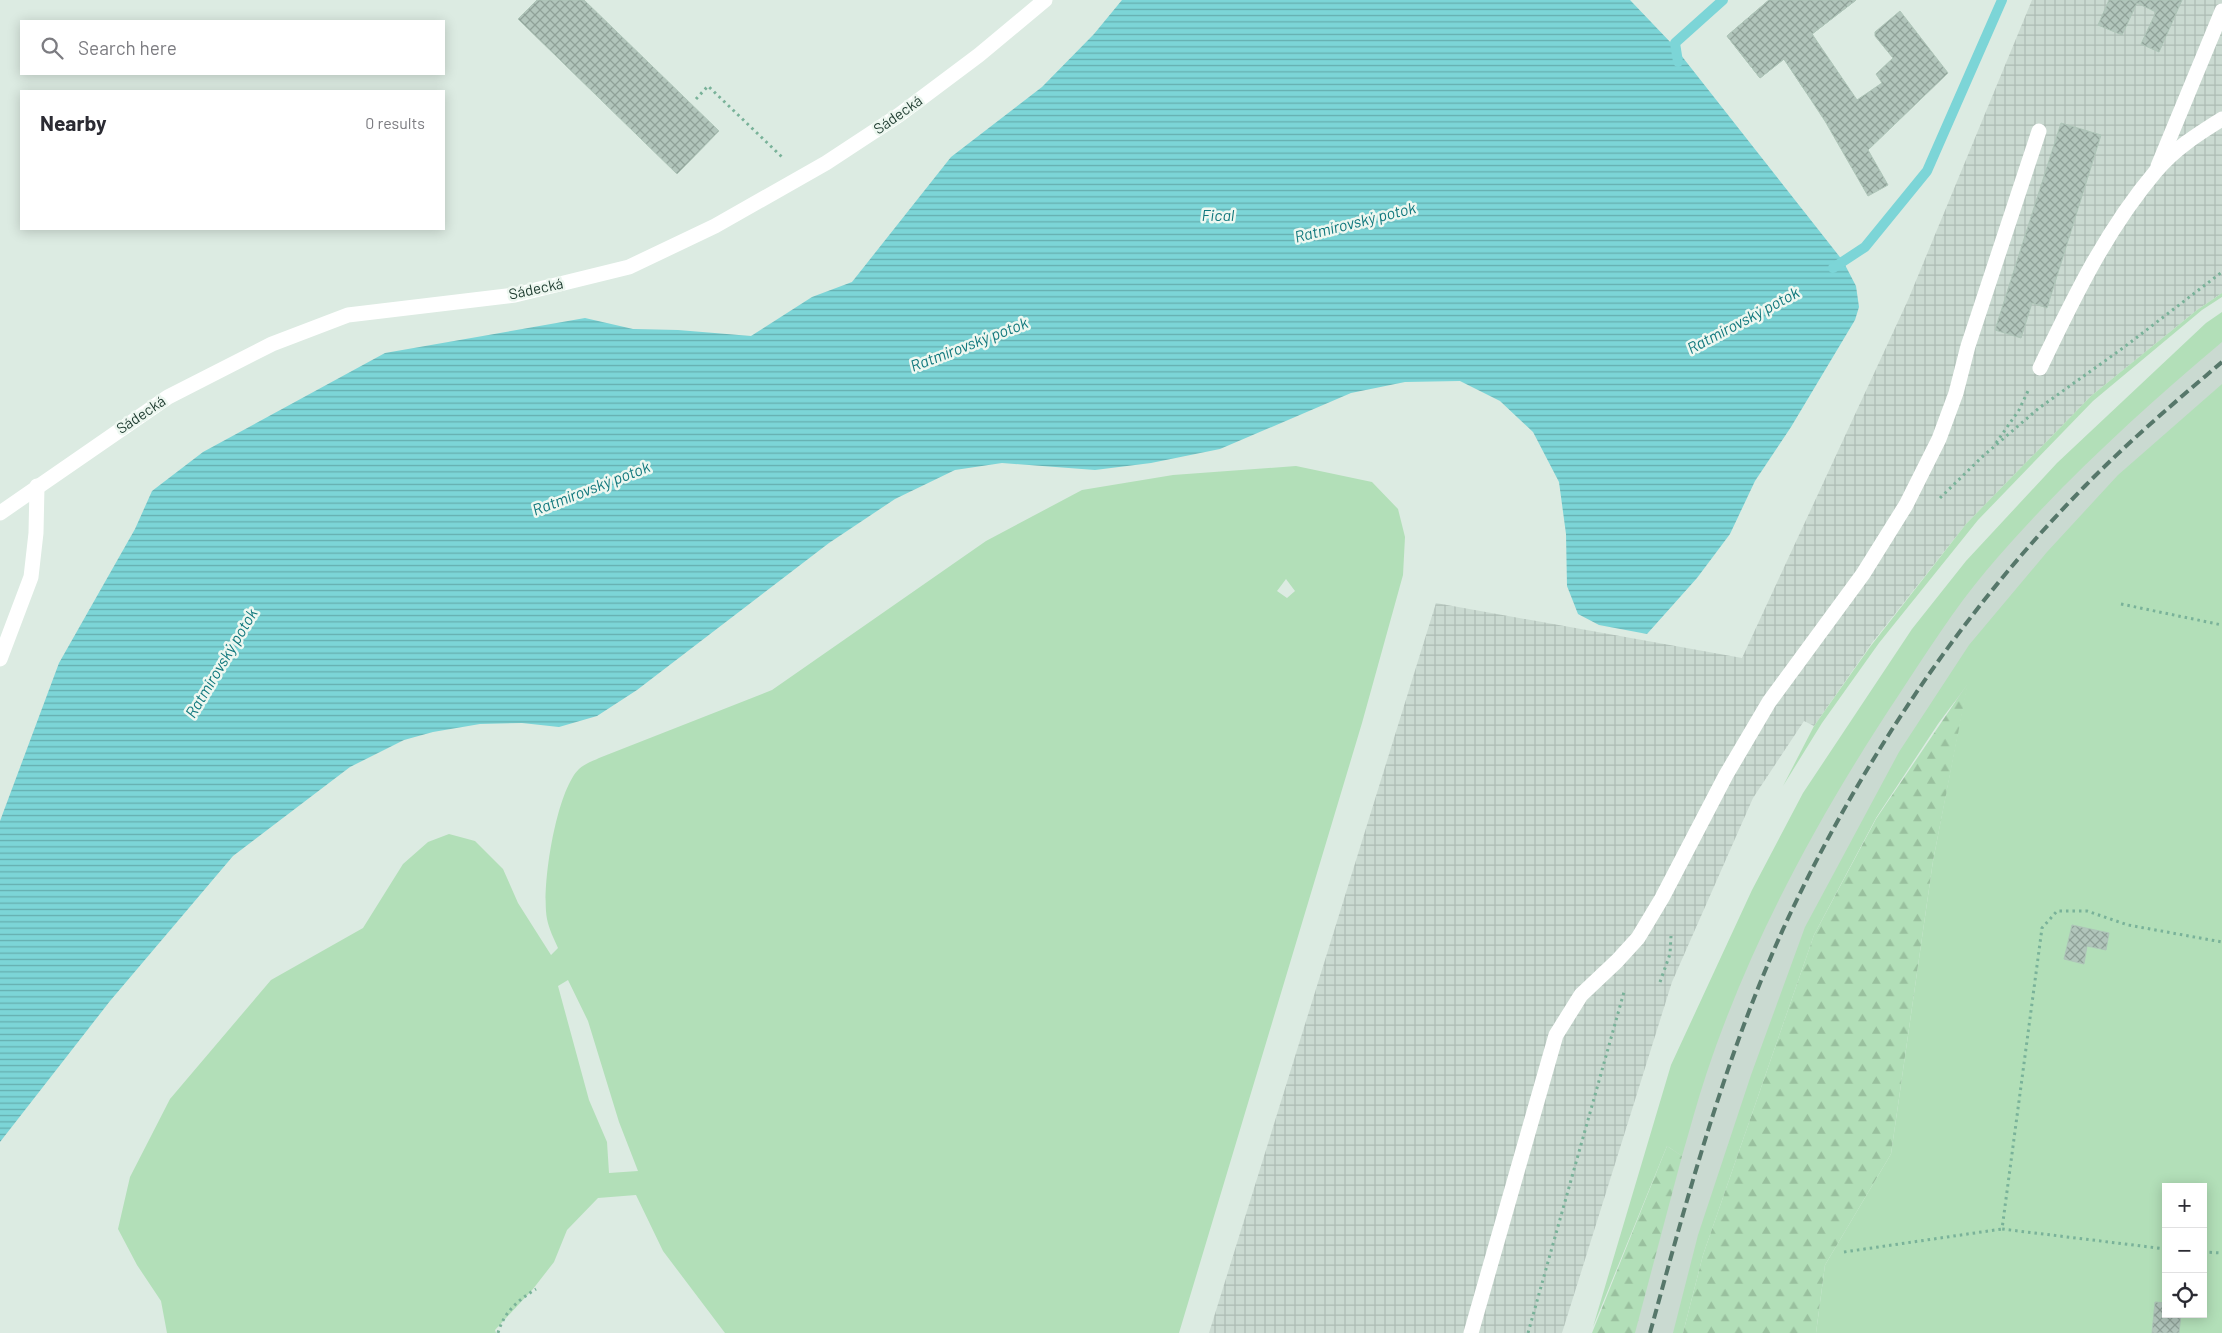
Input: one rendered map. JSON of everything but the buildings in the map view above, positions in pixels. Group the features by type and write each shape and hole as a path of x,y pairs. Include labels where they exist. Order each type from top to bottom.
{"street":[{"name":"Sádecká","path":"0,513 168,397 272,344 348,315 515,295 629,267 715,226 802,176 899,116 979,56 1045,0"},
{"path":"2040,368 2082,279 2156,170 2222,11"},
{"path":"2156,170 2192,138 2218,122 2222,109"},
{"path":"1471,1333 1556,1034 1581,994 1617,961 1638,938 1662,898 1726,776 1769,702 1863,574 1906,505 1939,439 1956,393 1968,346 2039,131"},
{"path":"0,658 31,578 37,486"}],"path":[{"path":"696,99 708,86 802,176"},
{"path":"1936,502 1992,448 2039,408 2123,348 2222,272"},
{"path":"1992,448 2019,410 2040,368"},
{"path":"2120,604 2222,625"},
{"path":"2002,1229 2042,928 2057,911 2088,910 2128,925 2222,942"},
{"path":"1528,1333 1626,984"},
{"path":"1844,1252 2002,1229 2162,1249"},
{"path":"2207,1252 2222,1253"},
{"path":"498,1333 501,1323 516,1302 536,1289"}],"shaded area":[{"path":"2032,0 2222,0 2222,293 2197,310 2091,396 1966,524 1872,643 1814,726 1804,721 1753,798 1672,982 1562,1333 1209,1333 1436,603 1742,658 1908,300"},
{"path":"2222,325 2222,400 1914,748 1817,926 1742,1118 1680,1333 1620,1333 1687,1100 1764,901 1985,554"}],"green space":[{"path":"2222,293 2222,297 2202,310 2093,401 1978,520 1879,643 1822,723 1783,786 1814,726 1870,647 1966,524 2091,396 2197,310"},
{"path":"2222,312 2222,342 2099,452 2013,540 1974,585 1952,615 1871,738 1816,830 1766,926 1724,1024 1703,1085 1682,1156 1667,1146 1593,1327 1671,1065 1752,890 1803,793 1912,629 1966,561 2057,463 2206,323"},
{"path":"2222,384 2222,1333 1816,1333 1825,1265 1891,1154 1933,861 1967,685 1938,724 1876,818 1814,935 1703,1255 1683,1333 1673,1333 1698,1235 1751,1075 1805,927 1899,752 1969,645 2047,552 2118,475"},
{"path":"1296,466 1372,482 1398,509 1405,537 1403,575 1362,723 1179,1333 725,1333 663,1251 636,1195 598,1198 567,1230 554,1262 533,1289 495,1330 496,1333 167,1333 161,1301 137,1265 118,1229 130,1177 170,1099 271,980 363,928 403,864 428,842 449,834 475,841 503,869 518,903 551,955 558,948 547,919 546,886 548,864 563,797 571,780 581,767 599,758 772,690 986,541 1082,490 1173,475","holes":["1286,579 1295,591 1287,598 1277,591","568,980 588,1021 619,1122 638,1171 609,1173 607,1142 589,1100 558,986"]},
{"path":"1968,683 1933,861 1891,1154 1825,1265 1816,1333 1683,1333 1703,1255 1814,935 1876,819"},
{"path":"1667,1146 1682,1156 1635,1333 1592,1333"}],"water":[{"name":"Fical","path":"1122,0 1630,0 1673,45 1843,261 1856,286 1859,307 1855,320 1791,427 1755,481 1730,534 1697,578 1647,634 1599,625 1578,614 1567,586 1566,534 1559,482 1533,432 1500,401 1460,381 1405,382 1351,393 1220,449 1151,463 1095,470 1002,463 955,470 895,499 829,543 637,690 597,716 559,727 522,723 480,724 433,732 404,740 350,767 233,856 110,1001 0,1142 0,821 59,663 135,529 152,491 203,452 385,353 585,318 633,329 678,330 751,336 812,297 852,282 951,157 1042,87 1094,34"}],"waterway":[{"path":"1678,62 1675,43 1723,0"},
{"name":"Ratmírovský potok","path":"1833,268 1865,247 1927,171 2002,0"}],"railway":[{"path":"1650,1333 1695,1173 1748,1014 1791,912 1851,797 1920,687 1998,583 2041,533 2101,470 2152,422 2222,362"}]}
